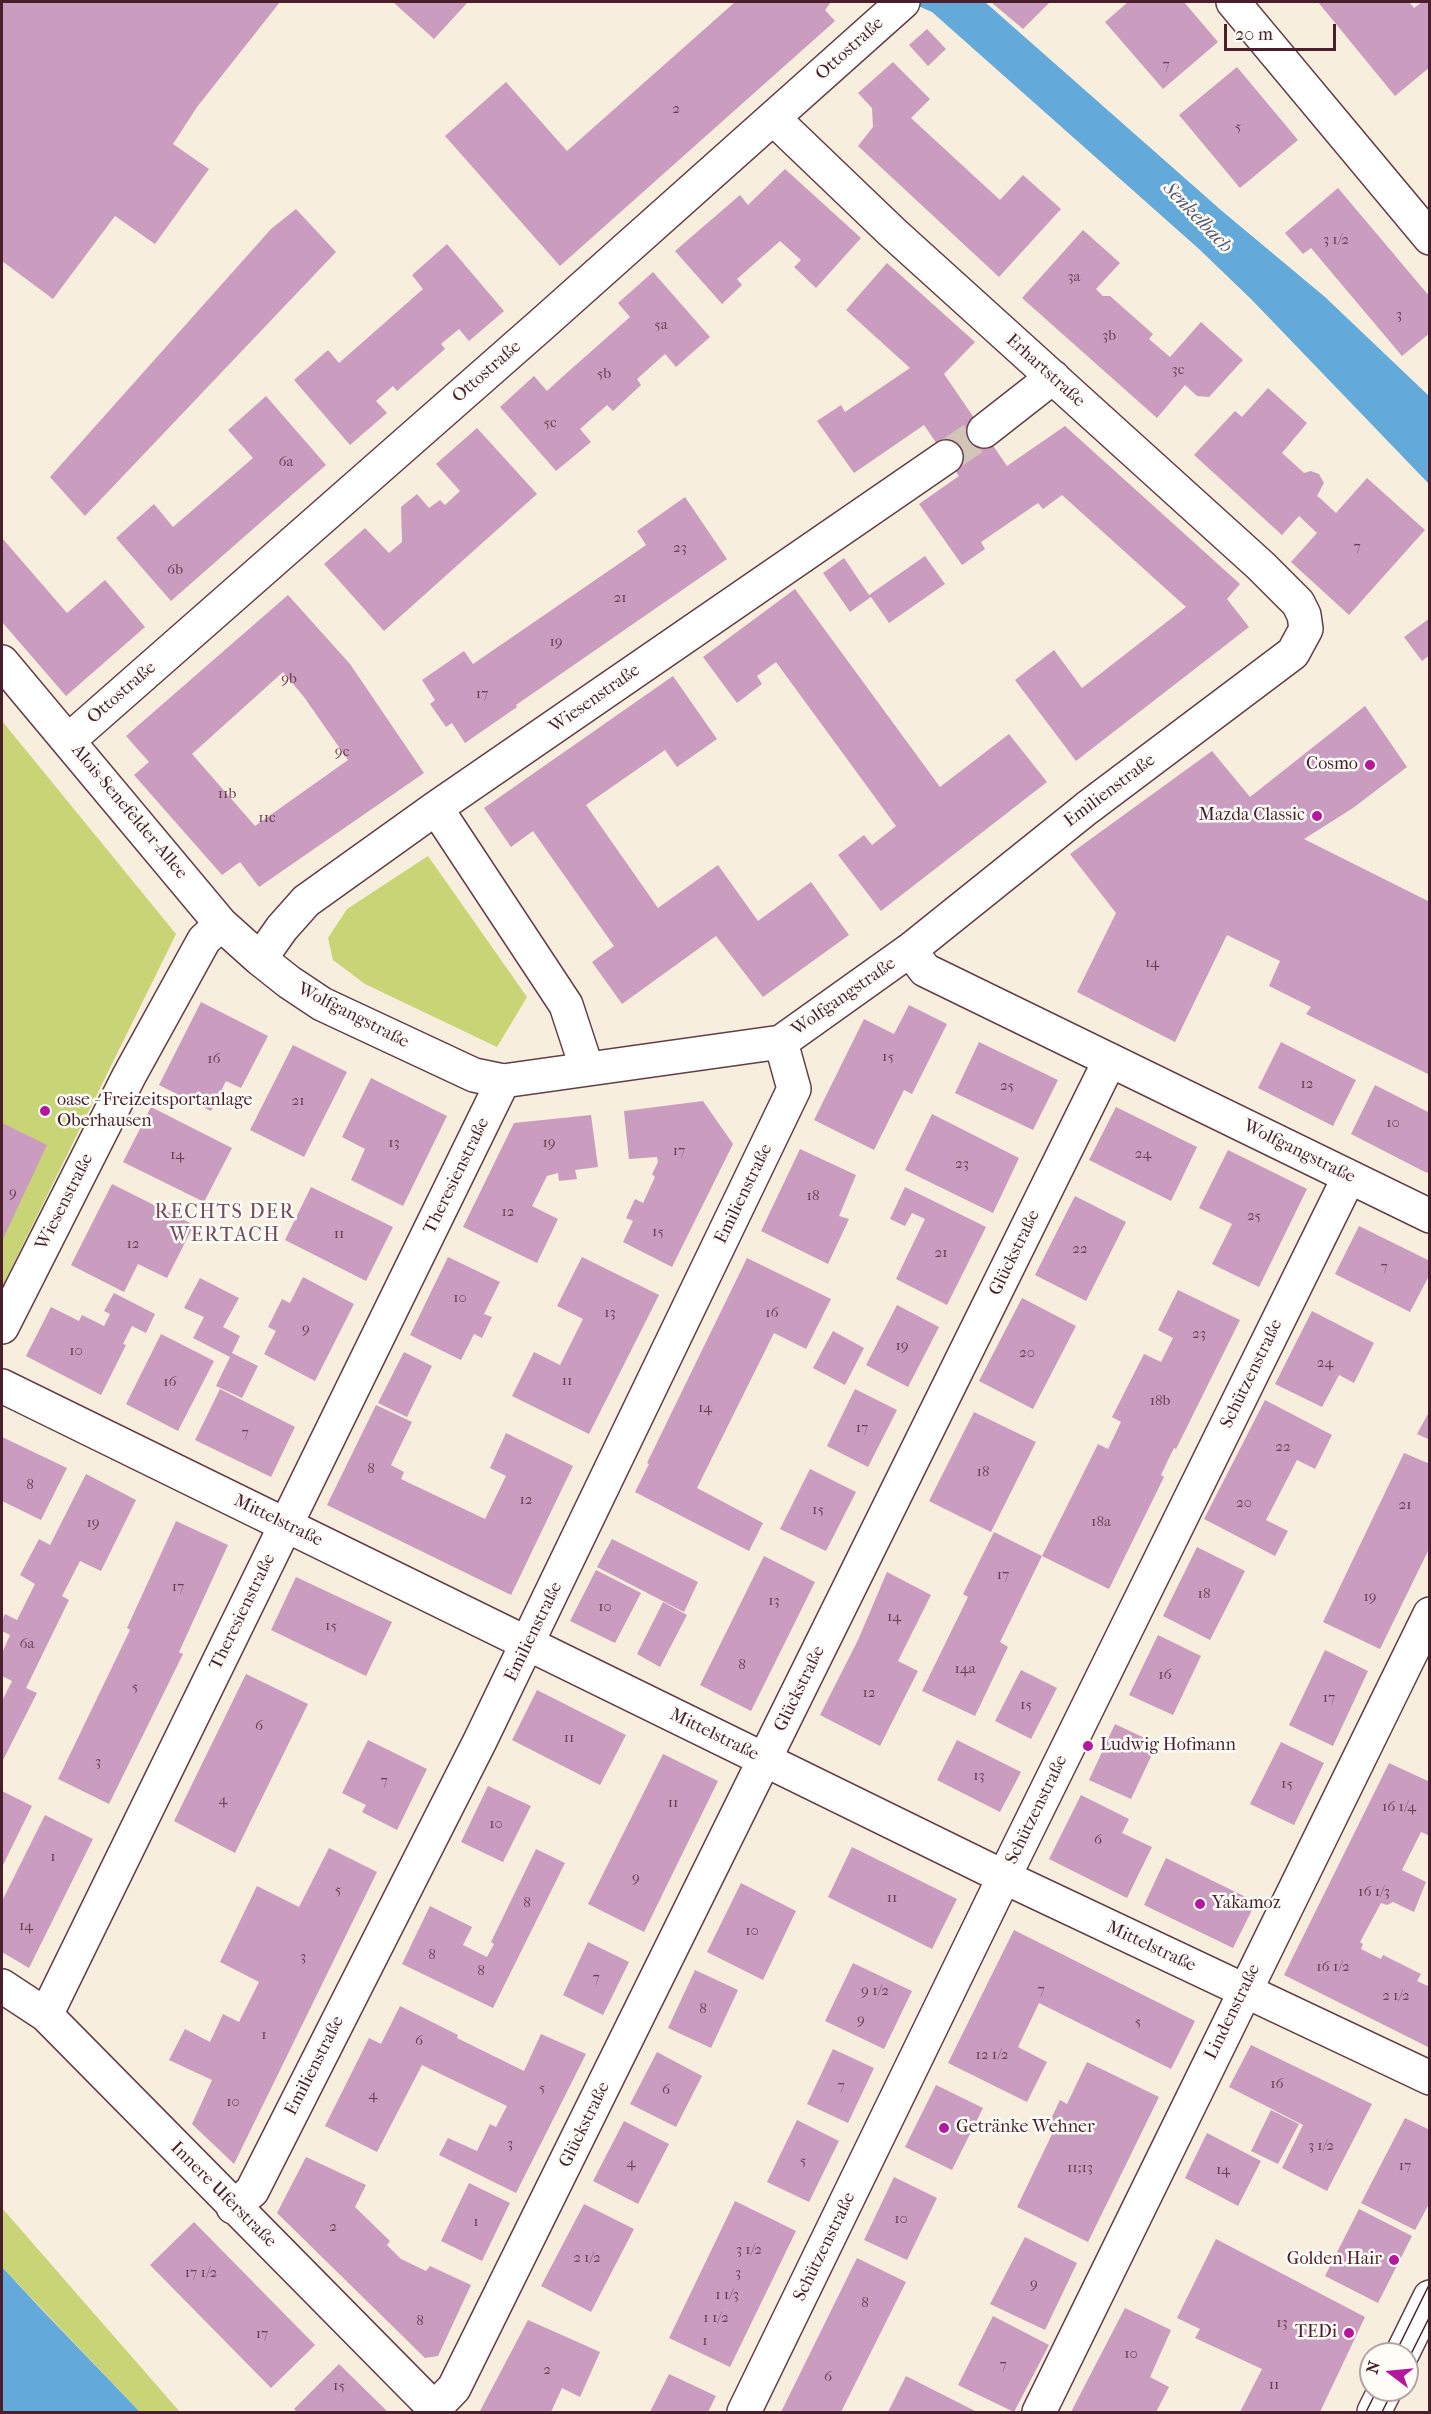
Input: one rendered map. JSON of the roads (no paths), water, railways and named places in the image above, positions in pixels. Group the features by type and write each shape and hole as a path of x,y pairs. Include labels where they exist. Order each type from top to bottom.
{"street":[{"path":"1233,2 1430,238"},
{"name":"Ottostraße","path":"69,740 895,9"},
{"name":"Erhartstraße","path":"773,118 892,232 1261,566 1298,603 1304,615 1306,629"},
{"path":"984,431 1053,377"},
{"name":"Wiesenstraße","path":"260,959 282,928 306,901 436,808 946,458"},
{"name":"Emilienstraße","path":"910,950 1087,808 1293,653 1306,629"},
{"name":"Alois-Senefelder-Allee","path":"2,662 221,924 260,959"},
{"path":"436,808 566,1005 587,1069"},
{"name":"Wiesenstraße","path":"2,1327 129,1076 204,940 221,924"},
{"name":"Wolfgangstraße","path":"260,959 322,1004 474,1075 503,1081 781,1042 910,950 925,970 1430,1216"},
{"name":"Emilienstraße","path":"233,2207 252,2191 528,1644 794,1089 781,1042"},
{"name":"Glückstraße","path":"436,2411 454,2388 1110,1060"},
{"name":"Theresienstraße","path":"46,2015 503,1081"},
{"name":"Schützenstraße","path":"744,2412 1004,1877 1349,1177"},
{"name":"Mittelstraße","path":"2,1386 1004,1877 1430,2078"},
{"name":"Lindenstraße","path":"1039,2412 1430,1614"},
{"name":"Innere Uferstraße","path":"2,1986 46,2015 436,2411"},
{"path":"1408,2342 1430,2297"}],"water":[{"name":"Senkelbach","path":"909,2 985,2 1222,211 1325,297 1429,396 1429,484 1251,299 1199,249 932,12"},
{"path":"2,2267 43,2311 140,2412 2,2412"}],"tunnel":[{"path":"946,457 984,431"}],"tram line":[{"path":"1401,2342 1430,2283"},
{"path":"1417,2342 1430,2316"},
{"path":"1366,2412 1371,2402"},
{"path":"1382,2412 1387,2402"}],"place":[{"name":"Cosmo","path":"1370,765"},
{"name":"Mazda Classic","path":"1317,816"},
{"name":"oase - Freizeitsportanlage Oberhausen","path":"45,1111"},
{"name":"Ludwig Hofmann","path":"1088,1746"},
{"name":"Yakamoz","path":"1200,1904"},
{"name":"Getränke Wehner","path":"944,2128"},
{"name":"Golden Hair","path":"1394,2260"},
{"name":"TEDi","path":"1349,2333"}],"district":[{"name":"RECHTS DER WERTACH","path":"225,1224"}]}
